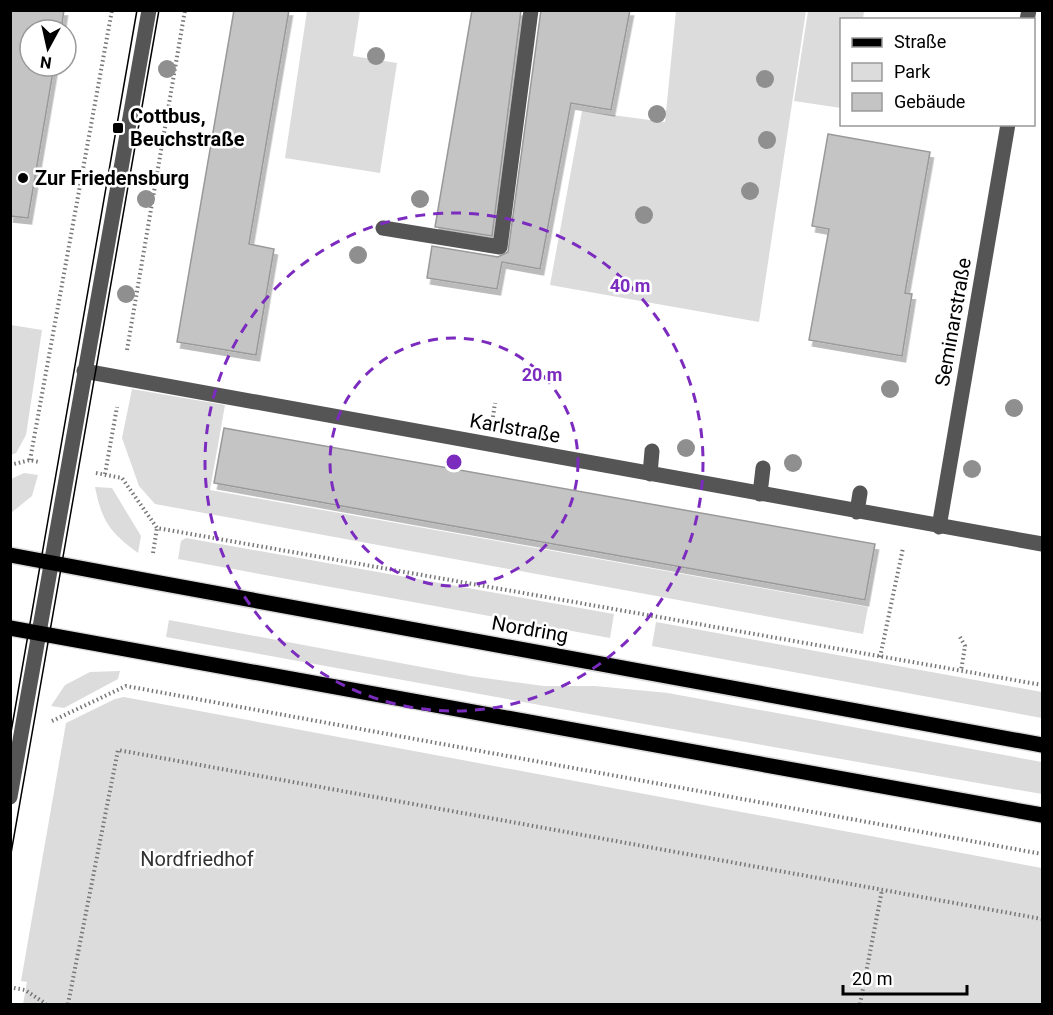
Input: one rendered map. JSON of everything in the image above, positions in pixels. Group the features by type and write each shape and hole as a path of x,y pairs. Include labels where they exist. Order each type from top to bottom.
{"main road":[{"name":"Nordring","path":"10,555 1042,745"},
{"path":"10,628 1042,815"}],"street":[{"path":"10,797 149,10"},
{"path":"383,228 500,248 531,10"},
{"name":"Seminarstraße","path":"939,527 1008,126"},
{"name":"Karlstraße","path":"84,371 1042,544"},
{"path":"650,474 652,451"},
{"path":"760,494 763,468"},
{"path":"857,512 860,493"}],"path":[{"path":"30,460 112,10"},
{"path":"105,474 184,10"},
{"path":"69,468 122,478 157,528 1042,686"},
{"path":"880,657 908,521"},
{"path":"960,637 965,646 961,671"},
{"path":"49,722 126,686 1042,854"},
{"path":"68,1005 118,750 1042,919"},
{"path":"860,1005 882,890"},
{"path":"14,988 25,990 46,1005"}],"green space":[{"path":"307,11 360,11 353,56 397,63 380,173 285,158"},
{"path":"676,11 806,11 759,322 550,285 582,111 665,122"},
{"path":"808,11 864,11 863,18 840,18 840,108 794,101"},
{"path":"11,325 42,330 26,435 16,453 11,455"},
{"path":"132,389 225,405 210,490 868,607 863,634 155,504 139,486 122,438"},
{"path":"24,473 38,475 32,496 11,513 11,479"},
{"path":"95,487 112,488 141,536 138,553 120,539 104,518"},
{"path":"186,538 614,614 610,638 178,559 181,541"},
{"path":"169,620 470,676 544,686 595,686 668,693 1042,762 1042,794 166,637"},
{"path":"656,622 1042,692 1042,718 652,646"},
{"path":"120,671 118,679 64,708 51,706 65,685 90,672"},
{"name":"Nordfriedhof","path":"124,697 1042,868 1042,1004 23,1004 27,982 21,981 66,723 115,699"}],"building":[{"path":"10,10 64,10 63,18 18,18 18,78 52,78 28,218 10,216"},
{"path":"234,10 289,10 249,244 274,249 256,355 177,342"},
{"path":"472,10 521,10 492,236 435,227"},
{"path":"541,10 630,10 611,110 571,103 540,269 502,262 497,289 427,278 432,246 498,257 508,252"},
{"path":"828,134 930,152 905,293 912,294 902,356 809,340 829,229 812,226"},
{"path":"224,428 875,544 865,600 214,483"}],"tram line":[{"path":"10,738 137,10"},
{"path":"10,859 159,10"}],"place":[{"name":"Cottbus, Beuchstraße","path":"118,128"},
{"name":"Zur Friedensburg","path":"23,178"}]}
